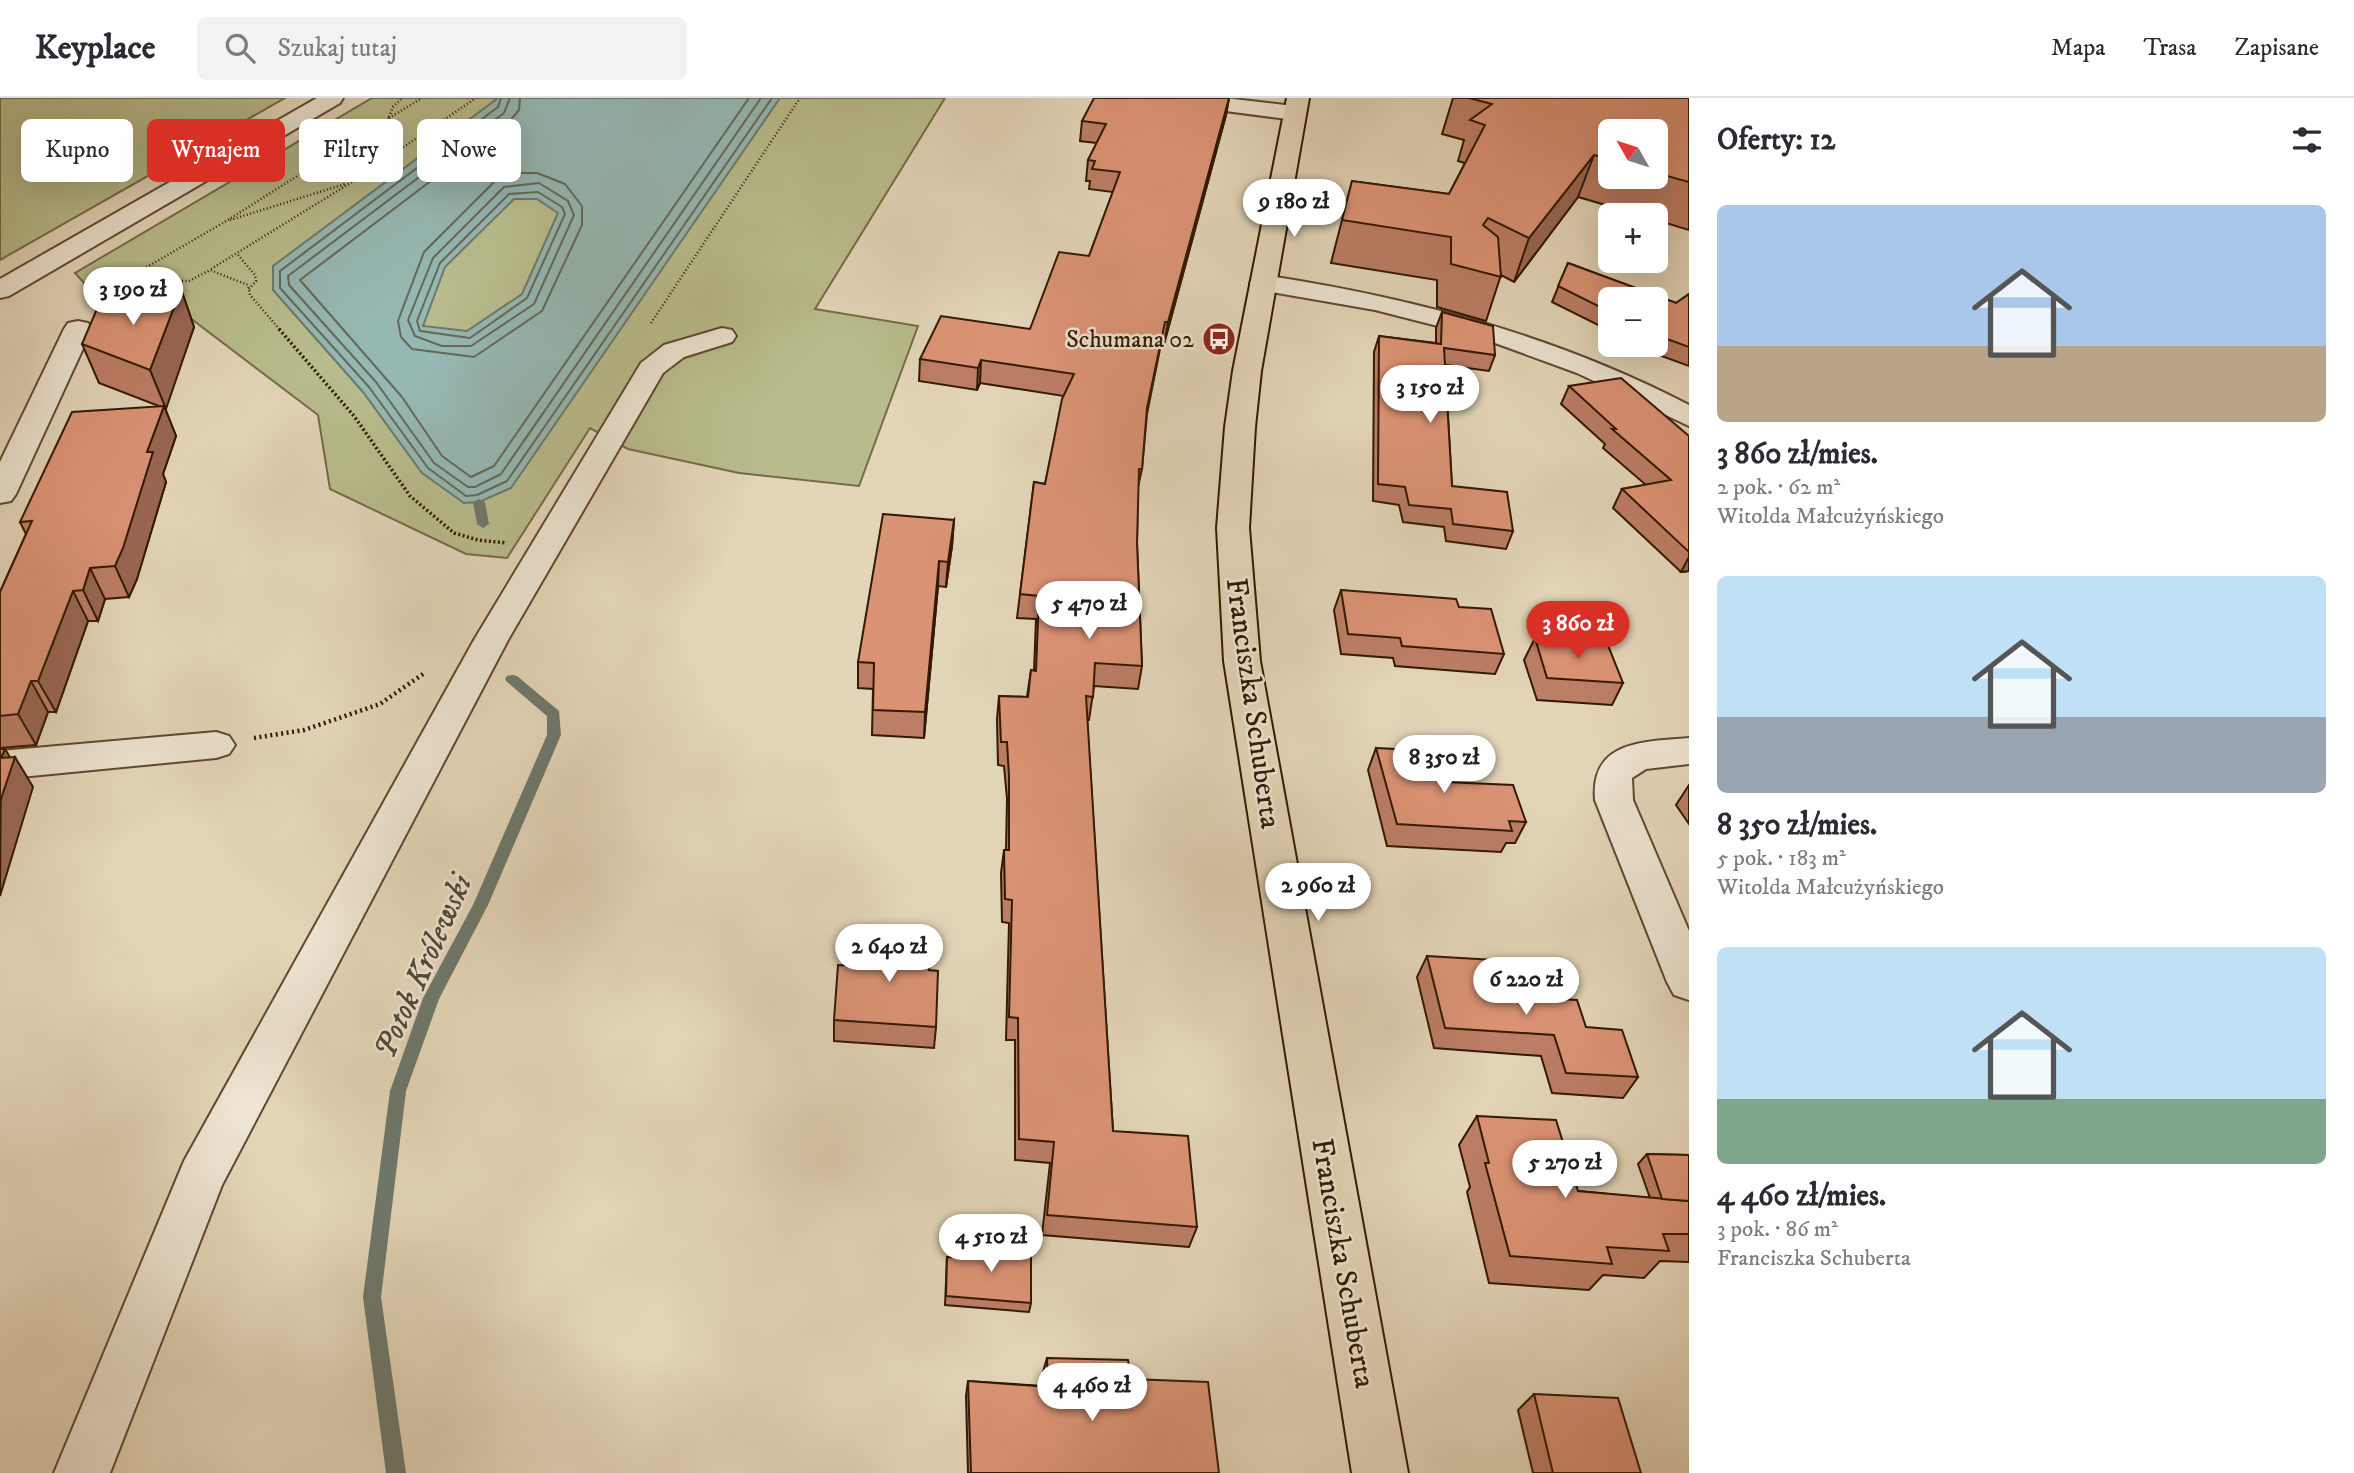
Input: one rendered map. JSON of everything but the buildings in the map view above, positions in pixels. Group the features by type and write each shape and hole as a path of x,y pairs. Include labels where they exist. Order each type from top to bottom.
{"main road":[{"name":"Franciszka Schuberta","path":"1296,105 1243,397 1233,528 1242,661 1380,1473"}],"street":[{"path":"0,290 332,98"},
{"path":"1172,98 1296,105"},
{"path":"1263,283 1401,307 1487,328 1595,368 1689,417"},
{"path":"0,494 78,329"},
{"path":"82,1473 201,1177 491,640 651,369 674,350 722,336"},
{"path":"0,765 216,744"},
{"path":"1689,751 1630,760 1618,767 1612,780 1615,800 1689,982"}],"path":[{"path":"389,118 393,107 402,98"},
{"path":"83,282 131,276 223,223 422,98"},
{"path":"403,147 476,98"},
{"path":"223,223 352,182"},
{"path":"106,272 131,276 138,280 189,281 238,255 352,182"},
{"path":"238,255 255,275 256,281 249,290"},
{"path":"210,270 248,285 249,290 302,358 354,416 410,495 454,533 478,540 506,542"},
{"path":"216,744 304,730 380,704 473,641 491,640"}],"green space":[{"path":"0,98 285,98 248,119 147,119 147,176 0,260"},
{"path":"372,98 945,98 815,309 918,326 859,486 739,473 628,449 590,428 507,558 466,554 330,489 318,415 169,302 105,306 75,273 229,182 285,182 285,149 299,141 299,182 403,182 403,119 336,119"}],"water":[{"path":"498,98 780,98 511,488 479,502 464,503 422,473 363,392 273,290 273,266 386,182 403,182 403,169 417,158 417,182 521,182 521,119 470,119","holes":["514,199 537,199 558,213 522,294 467,331 423,326 445,267"]}],"waterway":[{"name":"Potok Królewski","path":"479,502 483,524"},
{"name":"Potok Królewski","path":"396,1473 372,1297 398,1091 431,998 480,905 554,735 554,714 512,679"}],"place":[{"name":"Schumana 02","path":"1219,339"}]}
